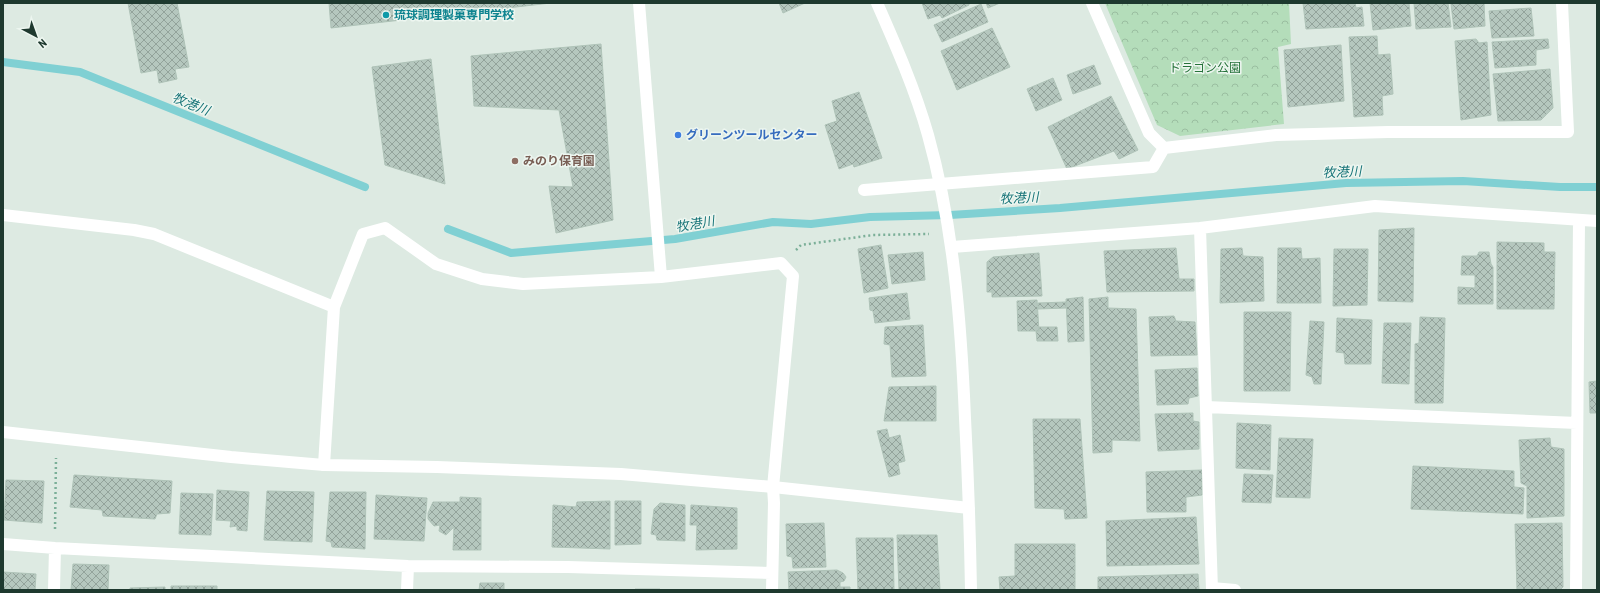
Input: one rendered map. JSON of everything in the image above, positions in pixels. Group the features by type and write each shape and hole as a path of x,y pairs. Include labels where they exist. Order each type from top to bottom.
{"street":[{"path":"639,3 660,277"},
{"path":"877,3 917,99 928,136 941,190 952,247 957,282 962,341 972,590"},
{"path":"1092,3 1149,133 1164,148"},
{"path":"1164,148 1276,135 1388,132 1568,132 1562,3"},
{"path":"864,190 941,190 1153,167 1164,148"},
{"path":"952,247 1200,228 1375,206 1579,221 1597,221"},
{"path":"3,215 134,230 154,234 334,307"},
{"path":"1576,590 1579,221"},
{"path":"324,465 334,307 363,234 385,228 436,264 482,279 523,284 660,277 780,263 792,276 773,488 772,590"},
{"path":"1200,228 1212,589 1235,590"},
{"path":"1206,407 1577,423"},
{"path":"3,432 231,457 324,465 437,467 621,474 969,508"},
{"path":"3,544 408,566 568,567 772,573"},
{"path":"54,590 55,548"},
{"path":"407,590 408,566"}],"path":[{"path":"780,263 801,246 873,235 932,234"},
{"path":"55,548 56,439"}],"green space":[{"name":"ドラゴン公園","path":"1105,3 1289,3 1291,44 1278,47 1284,124 1180,136 1157,125"}],"building":[{"path":"128,3 177,3 189,67 175,69 177,79 159,83 157,70 141,73"},
{"name":"琉球調理製菓専門学校","path":"329,3 551,3 331,28"},
{"path":"779,3 805,3 783,13"},
{"path":"922,3 969,3 969,5 942,18 940,15 928,19"},
{"path":"986,3 1000,3 988,8"},
{"path":"1303,3 1355,3 1356,8 1362,7 1364,26 1306,29"},
{"path":"1370,3 1409,3 1411,26 1373,30"},
{"path":"1414,3 1448,3 1451,27 1416,29"},
{"path":"1484,3 1485,26 1454,29 1451,4"},
{"path":"981,4 988,22 942,42 934,25"},
{"path":"1531,8 1534,36 1492,38 1489,11"},
{"path":"992,28 1010,67 957,90 941,51"},
{"path":"1377,36 1378,55 1390,54 1393,94 1382,96 1383,115 1354,117 1349,37"},
{"path":"1476,39 1479,43 1487,42 1491,115 1461,120 1455,41"},
{"path":"1548,39 1549,48 1536,50 1536,65 1495,68 1492,42"},
{"path":"601,44 613,220 556,233 549,186 573,187 559,110 474,106 471,56"},
{"path":"1341,45 1344,101 1288,107 1284,50"},
{"path":"431,59 445,184 385,165 372,67"},
{"path":"1094,65 1101,84 1073,94 1067,75"},
{"path":"1550,69 1553,108 1541,120 1498,121 1493,74"},
{"path":"1053,78 1062,100 1036,111 1027,89"},
{"path":"859,92 882,158 854,167 853,164 839,169 825,125 837,121 832,101"},
{"path":"1111,96 1138,150 1119,159 1114,151 1067,169 1048,127"},
{"path":"1414,228 1413,302 1378,301 1379,230"},
{"path":"1497,242 1544,243 1544,252 1555,252 1554,309 1497,309"},
{"path":"881,245 888,288 864,293 858,249"},
{"path":"1176,248 1179,279 1194,279 1194,291 1107,292 1104,251"},
{"path":"1242,248 1243,256 1263,257 1264,301 1220,303 1221,249"},
{"path":"1278,248 1301,248 1302,259 1320,258 1321,303 1277,303"},
{"path":"1334,249 1368,249 1367,305 1333,306"},
{"path":"923,252 925,280 892,284 888,255"},
{"path":"1479,252 1489,252 1493,267 1493,304 1458,304 1458,287 1475,288 1475,275 1461,275 1462,256 1477,256"},
{"path":"1039,253 1042,296 992,297 992,292 987,292 987,262 993,257"},
{"path":"907,293 910,319 875,323 873,311 870,310 869,298"},
{"path":"1083,297 1084,341 1068,342 1066,299"},
{"path":"1108,297 1108,308 1136,309 1140,441 1112,440 1112,452 1093,453 1089,299"},
{"path":"1037,300 1039,331 1018,331 1017,301"},
{"path":"1066,302 1066,308 1038,309 1038,303"},
{"path":"1244,312 1291,312 1290,391 1244,391"},
{"path":"1174,316 1176,321 1195,322 1197,355 1151,356 1149,317"},
{"path":"1420,317 1445,318 1443,403 1415,403 1415,344 1419,343"},
{"path":"1337,318 1372,320 1371,364 1345,364 1344,353 1336,352"},
{"path":"1310,321 1324,322 1321,384 1314,384 1312,377 1306,375"},
{"path":"1384,323 1411,323 1409,384 1382,383"},
{"path":"923,325 926,376 892,377 890,345 884,344 885,327"},
{"path":"1039,327 1057,327 1058,341 1037,341 1036,331 1039,331"},
{"path":"1197,368 1198,396 1189,398 1188,404 1157,405 1155,370"},
{"path":"1597,381 1597,413 1590,413 1589,382"},
{"path":"936,386 936,421 884,421 889,387"},
{"path":"1193,413 1193,421 1199,422 1199,449 1158,451 1155,414"},
{"path":"1033,419 1080,419 1087,518 1065,519 1064,509 1035,508"},
{"path":"1237,423 1271,425 1270,470 1236,468"},
{"path":"887,429 889,438 900,435 905,461 898,463 900,474 889,477 877,431"},
{"path":"1279,438 1313,439 1310,498 1276,497"},
{"path":"1550,438 1551,447 1564,449 1564,516 1527,518 1527,486 1521,483 1519,440"},
{"path":"1413,466 1514,471 1514,487 1524,488 1523,514 1411,509"},
{"path":"1202,470 1202,495 1186,497 1186,512 1147,512 1146,472"},
{"path":"1244,474 1273,475 1271,503 1242,502"},
{"path":"74,475 172,481 170,513 157,514 155,519 103,516 102,510 70,507"},
{"path":"6,480 44,481 42,523 4,520"},
{"path":"217,490 249,492 247,531 237,530 237,526 230,527 231,521 216,520"},
{"path":"267,491 314,492 312,542 264,540"},
{"path":"330,492 366,492 365,549 332,547 331,542 326,541"},
{"path":"181,493 213,494 211,535 179,534"},
{"path":"376,495 427,498 424,541 374,539"},
{"path":"460,497 481,498 481,550 453,550 454,527 446,535 439,531 440,525 434,526 428,519 428,513 433,502 460,502"},
{"path":"610,501 610,549 552,547 553,505 576,507 577,502"},
{"path":"615,501 641,501 641,544 615,545"},
{"path":"660,503 685,505 685,541 657,540 656,535 651,534 654,509"},
{"path":"691,505 737,508 737,549 696,550 697,525 690,525"},
{"path":"1196,517 1199,564 1107,566 1106,521"},
{"path":"824,523 826,567 793,568 792,557 787,556 786,524"},
{"path":"1562,523 1563,587 1560,590 1517,590 1515,524"},
{"path":"897,535 937,535 940,590 899,590"},
{"path":"856,538 893,538 894,590 858,590"},
{"path":"1015,544 1075,544 1075,590 1000,590 999,577 1015,576"},
{"path":"73,564 109,565 108,590 71,590"},
{"path":"837,570 843,573 846,577 844,581 840,582 840,587 850,587 850,590 789,590 788,572"},
{"path":"3,572 36,574 35,590 3,590"},
{"path":"1198,574 1199,590 1098,590 1098,577"},
{"path":"480,583 504,583 504,590 479,590"},
{"path":"171,586 217,586 217,590 171,590"},
{"path":"165,587 165,590 130,590 130,588"},
{"path":"660,589 661,590 635,590"}],"waterway":[{"name":"牧港川","path":"3,62 80,72 365,187"},
{"name":"牧港川","path":"448,229 511,253 675,239 773,222 811,224 870,217 950,215 1060,208 1346,183 1463,181 1560,187 1597,187"}],"place":[{"name":"琉球調理製菓専門学校","path":"386,15"},
{"name":"グリーンツールセンター","path":"678,135"},
{"name":"みのり保育園","path":"515,161"}]}
